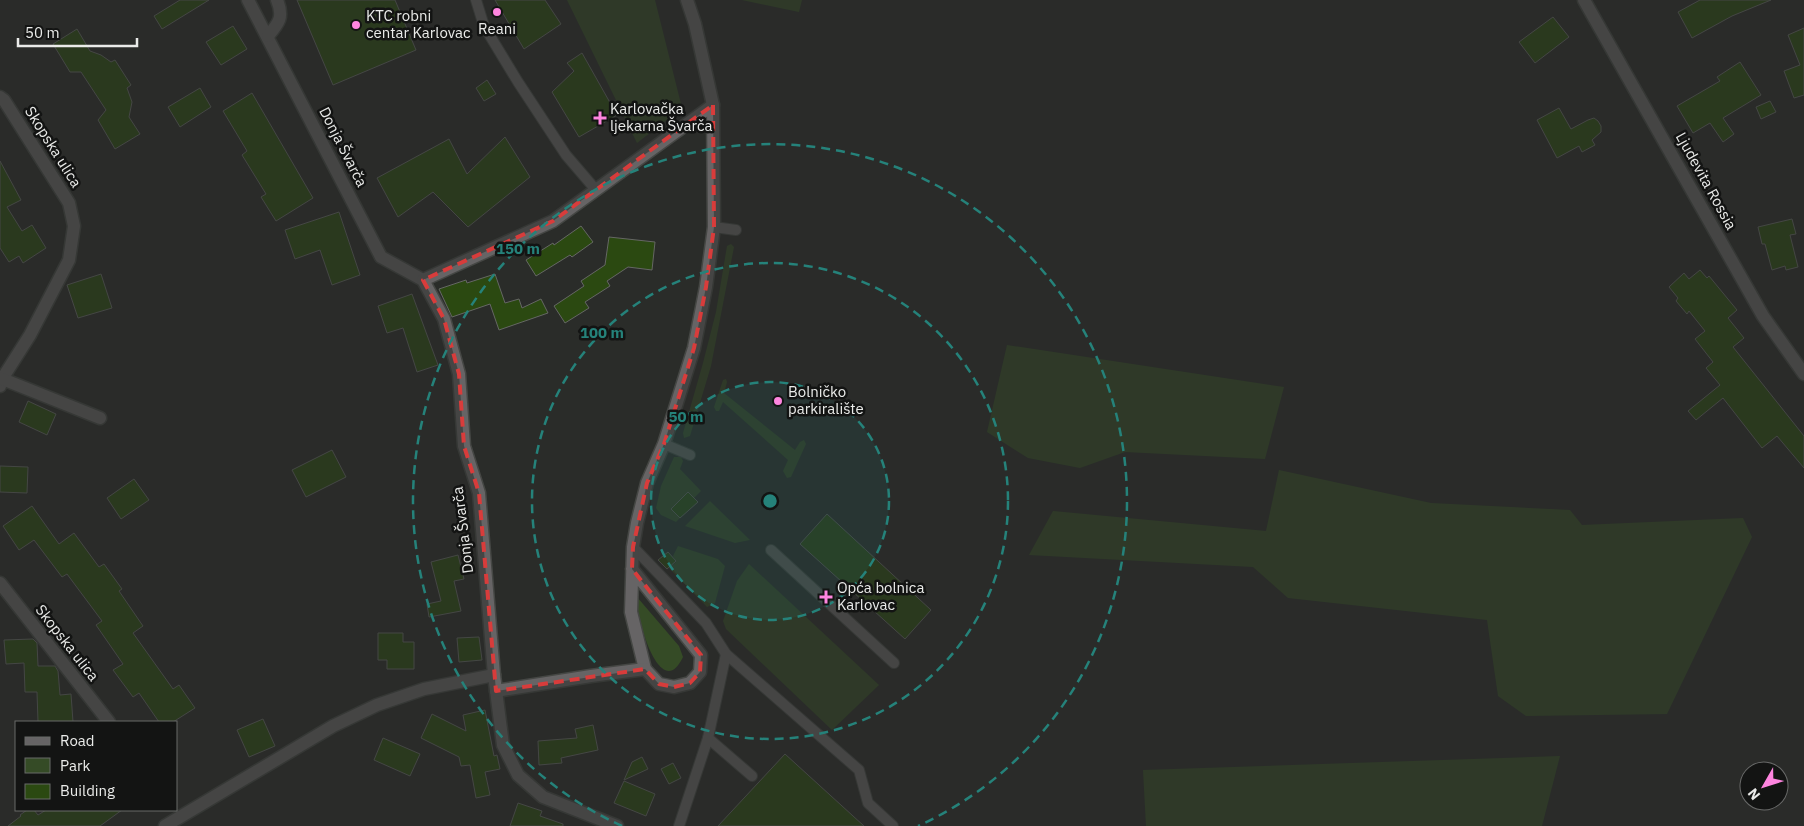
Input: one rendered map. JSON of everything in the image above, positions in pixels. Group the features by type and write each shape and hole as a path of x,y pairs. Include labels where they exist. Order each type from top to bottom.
{"street":[{"name":"Donja Švarča","path":"248,0 381,256 424,280 444,319 459,374 464,446 478,493 494,675 503,745 518,775 543,797 617,826"},
{"path":"268,36 277,26 281,16 277,0"},
{"path":"632,570 701,654 700,672 690,683 674,688 659,684 645,669 631,612 632,570 633,546 637,523 647,483 664,444 694,348 706,287 714,227 713,105 695,24 687,0"},
{"name":"Ljudevita Rossia","path":"1584,0 1763,316 1804,374"},
{"name":"Skopska ulica","path":"0,97 4,100 31,141 69,203 74,226 69,260 30,336 1,381 100,418"},
{"path":"424,280 553,221 713,105"},
{"name":"Skopska ulica","path":"0,583 108,721"},
{"path":"496,691 645,669"},
{"path":"165,826 333,726 376,705 424,689 494,675"}],"lane":[{"path":"476,0 484,26 518,82 566,155 596,190"},
{"path":"714,227 736,230"},
{"path":"664,444 690,454"},
{"path":"633,546 663,580 706,623 726,654 859,770 868,804 893,826"},
{"path":"771,550 894,662"},
{"path":"679,826 708,738 726,654"},
{"path":"708,738 752,776"}],"highlighted area":[{"path":"713,105 714,227 706,287 694,348 664,444 647,483 633,547 632,569 701,655 700,672 690,683 674,687 659,684 645,669 496,691 479,493 464,446 459,374 444,319 423,280 553,221"}],"green space":[{"path":"567,0 655,0 682,108 637,143"},
{"path":"742,0 802,0 799,12"},
{"path":"731,244 734,247 711,366 690,436 684,438 683,433 716,312 727,246"},
{"path":"1007,345 1284,387 1265,459 1125,452 1080,468 1028,458 987,432"},
{"path":"726,379 724,393 795,450 800,442 804,440 806,444 791,477 787,478 783,471 788,460 723,402 719,411 716,411 714,407 723,380"},
{"path":"674,457 681,457 683,461 680,469 701,491 694,498 688,493 672,508 680,518 676,522 661,515 656,508 661,486"},
{"path":"1279,470 1431,503 1570,510 1582,525 1743,518 1752,537 1667,714 1526,716 1498,696 1487,620 1288,598 1253,567 1029,555 1053,511 1266,531"},
{"path":"710,501 750,540 735,543 685,526"},
{"path":"678,546 718,559 725,566 715,603 707,607 669,568 676,562 673,556"},
{"path":"749,564 879,685 832,730 726,629 723,621 737,581"},
{"path":"637,597 679,646 683,657 674,669 666,670 658,664 651,652 640,621"},
{"path":"1560,756 1542,826 1146,826 1143,770"}],"building":[{"path":"180,0 209,0 162,29 154,16"},
{"name":"KTC robni centar Karlovac","path":"297,0 395,0 416,50 333,85"},
{"path":"495,0 545,0 561,24 524,49"},
{"path":"1700,0 1771,0 1732,16 1692,38 1678,12"},
{"path":"1553,17 1569,37 1535,63 1519,42"},
{"path":"233,26 247,49 221,65 206,42"},
{"path":"1804,28 1804,95 1794,98 1784,71 1800,65 1788,35"},
{"path":"77,29 90,51 101,55 111,62 115,60 131,85 127,88 132,102 129,117 140,134 115,149 98,120 106,110 81,72 70,72 53,44"},
{"path":"582,53 617,115 579,137 552,92 574,71 567,63"},
{"path":"1740,62 1761,95 1723,118 1734,134 1723,142 1710,123 1693,133 1677,106 1720,81 1717,77"},
{"path":"487,80 496,94 484,101 476,88"},
{"path":"200,88 211,107 180,127 168,107"},
{"path":"252,93 313,198 276,221 261,197 266,194 242,155 247,151 223,111"},
{"path":"1770,101 1776,112 1761,119 1756,107"},
{"path":"1559,108 1571,129 1594,118 1598,121 1601,126 1601,132 1592,140 1595,145 1582,152 1579,146 1557,158 1537,120"},
{"path":"505,137 530,177 468,227 433,192 398,217 377,178 449,139 467,174"},
{"path":"0,161 21,200 7,207 22,231 32,225 46,248 23,263 19,256 9,262 0,248"},
{"path":"339,212 360,275 332,285 320,250 295,259 285,230"},
{"path":"1792,219 1796,234 1790,235 1798,267 1786,270 1785,266 1772,270 1758,227"},
{"path":"581,226 593,242 572,257 570,255 536,276 526,260 553,243 554,245"},
{"path":"609,237 655,242 652,270 628,267 607,281 610,286 585,302 589,308 565,323 554,306 584,286 581,281 605,265"},
{"path":"1700,270 1707,278 1709,276 1737,310 1728,318 1744,338 1733,347 1804,436 1804,468 1777,436 1762,448 1723,398 1696,420 1688,411 1720,385 1706,368 1713,362 1695,339 1705,331 1689,311 1687,314 1676,301 1678,298 1669,287 1684,273 1689,279"},
{"path":"101,274 112,308 78,318 67,285"},
{"path":"495,274 505,303 519,299 522,308 541,299 548,313 499,330 490,304 452,317 439,289 466,280 467,283"},
{"path":"412,294 438,365 417,372 403,328 387,333 378,306"},
{"path":"28,401 56,414 47,435 19,422"},
{"path":"332,450 346,477 306,497 292,470"},
{"path":"0,466 28,467 27,493 0,492"},
{"path":"134,479 149,500 121,519 107,498"},
{"path":"688,492 698,502 680,518 671,509"},
{"path":"32,506 59,544 74,533 99,567 104,564 122,589 119,591 143,626 133,633 173,689 179,685 195,708 175,721 158,721 139,693 133,697 113,670 123,664 96,625 102,621 67,574 62,577 34,540 19,550 3,526"},
{"path":"827,514 931,610 905,639 800,544"},
{"path":"668,552 676,561 667,569 658,560"},
{"path":"458,555 464,579 454,581 461,611 429,617 427,604 441,601 431,562"},
{"path":"378,633 403,633 403,642 414,642 414,669 387,669 387,660 378,660"},
{"path":"479,637 482,660 459,662 457,638"},
{"path":"33,639 37,643 38,666 55,666 58,671 60,695 71,694 73,721 38,721 37,692 25,692 24,663 6,664 4,640"},
{"path":"485,710 494,756 497,755 500,769 485,772 490,795 476,798 470,765 461,766 459,757 421,738 432,714 466,731 463,715"},
{"path":"263,719 275,746 249,757 237,730"},
{"path":"593,725 598,750 561,758 562,763 539,765 538,741 577,738 575,729"},
{"path":"383,738 420,754 410,776 374,760"},
{"path":"785,754 864,826 718,826"},
{"path":"642,757 648,769 624,780 632,762"},
{"path":"673,763 681,778 669,784 661,769"},
{"path":"624,781 655,794 646,816 614,803"},
{"path":"518,803 542,811 540,816 563,824 563,826 510,826"},
{"path":"26,811 35,811 38,815 44,811 121,811 100,826 8,826"}],"place":[{"name":"Reani","path":"497,12"},
{"name":"KTC robni centar Karlovac","path":"356,25"},
{"name":"Karlovačka ljekarna Švarča","path":"600,118"},
{"name":"Bolničko parkiralište","path":"778,401"},
{"name":"Opća bolnica Karlovac","path":"826,597"}]}
